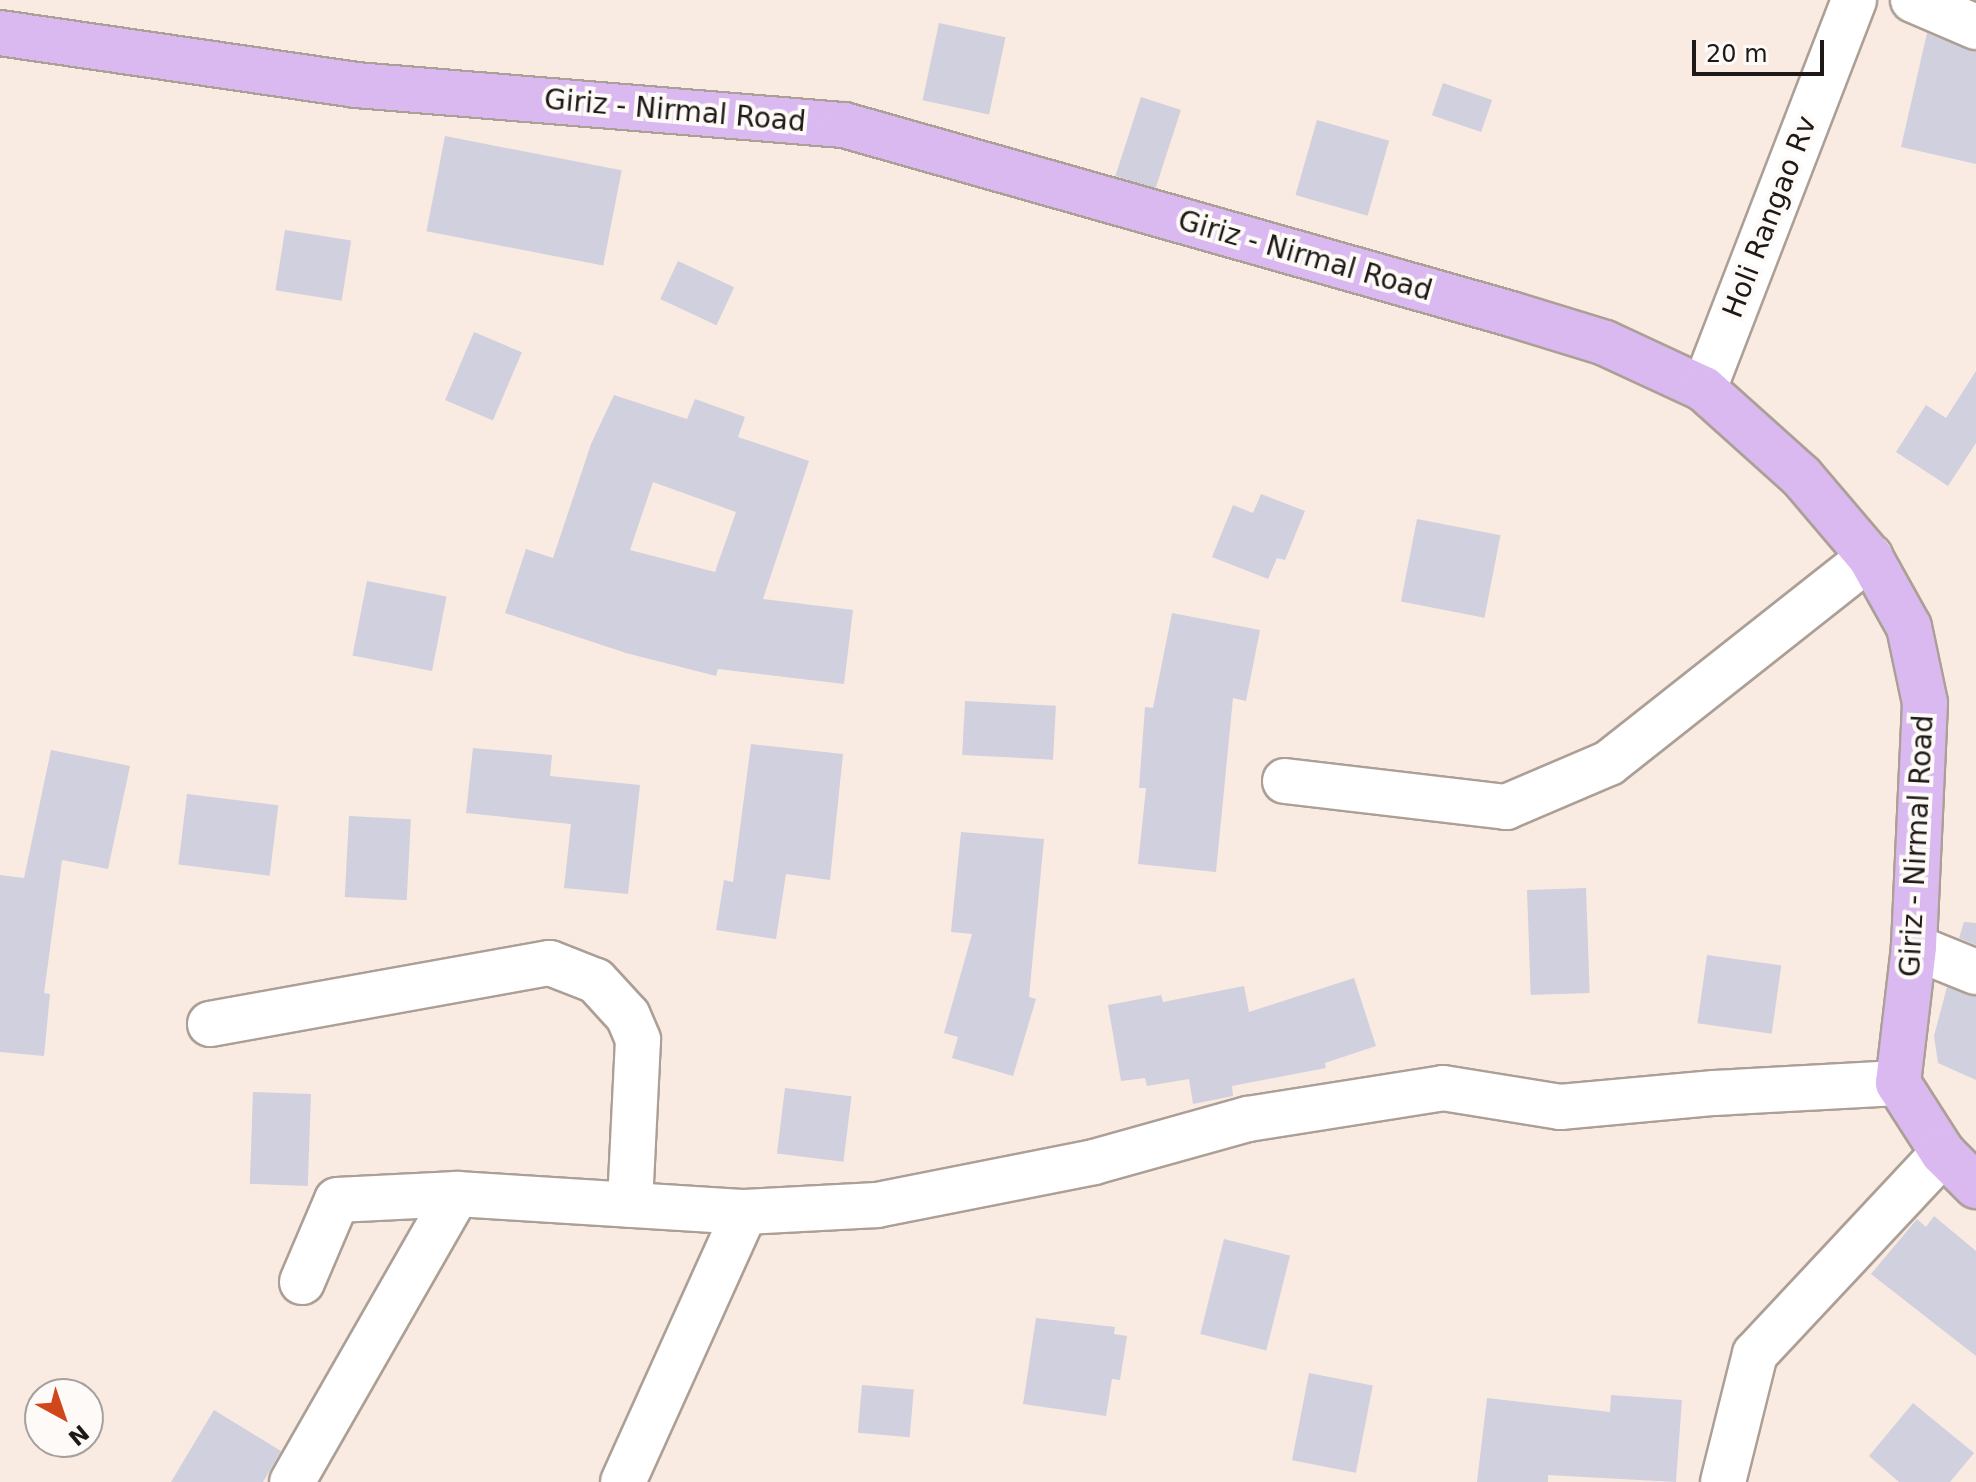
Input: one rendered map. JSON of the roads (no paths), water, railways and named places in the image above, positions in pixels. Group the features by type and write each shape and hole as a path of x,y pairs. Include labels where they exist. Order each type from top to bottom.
{"main road":[{"name":"Giriz - Nirmal Road","path":"0,33 356,85 844,125 1511,314 1605,343 1704,389 1801,476 1870,557 1909,627 1925,703 1914,947 1898,1083"},
{"path":"1898,1083 1943,1153 1976,1186"}],"street":[{"name":"Holi Rangao Rv","path":"1704,389 1854,0"},
{"path":"1913,0 1976,27"},
{"path":"1285,781 1506,807 1609,763 1870,557"},
{"path":"1914,947 1976,972"},
{"path":"210,1024 550,963 596,981 628,1016 638,1040 630,1205"},
{"path":"302,1282 337,1200 457,1194 745,1212 877,1205 1094,1162 1248,1119 1443,1088 1560,1107 1714,1093 1898,1083"},
{"path":"1723,1482 1755,1354 1943,1153"},
{"path":"292,1482 457,1194"},
{"path":"623,1482 745,1212"}]}
